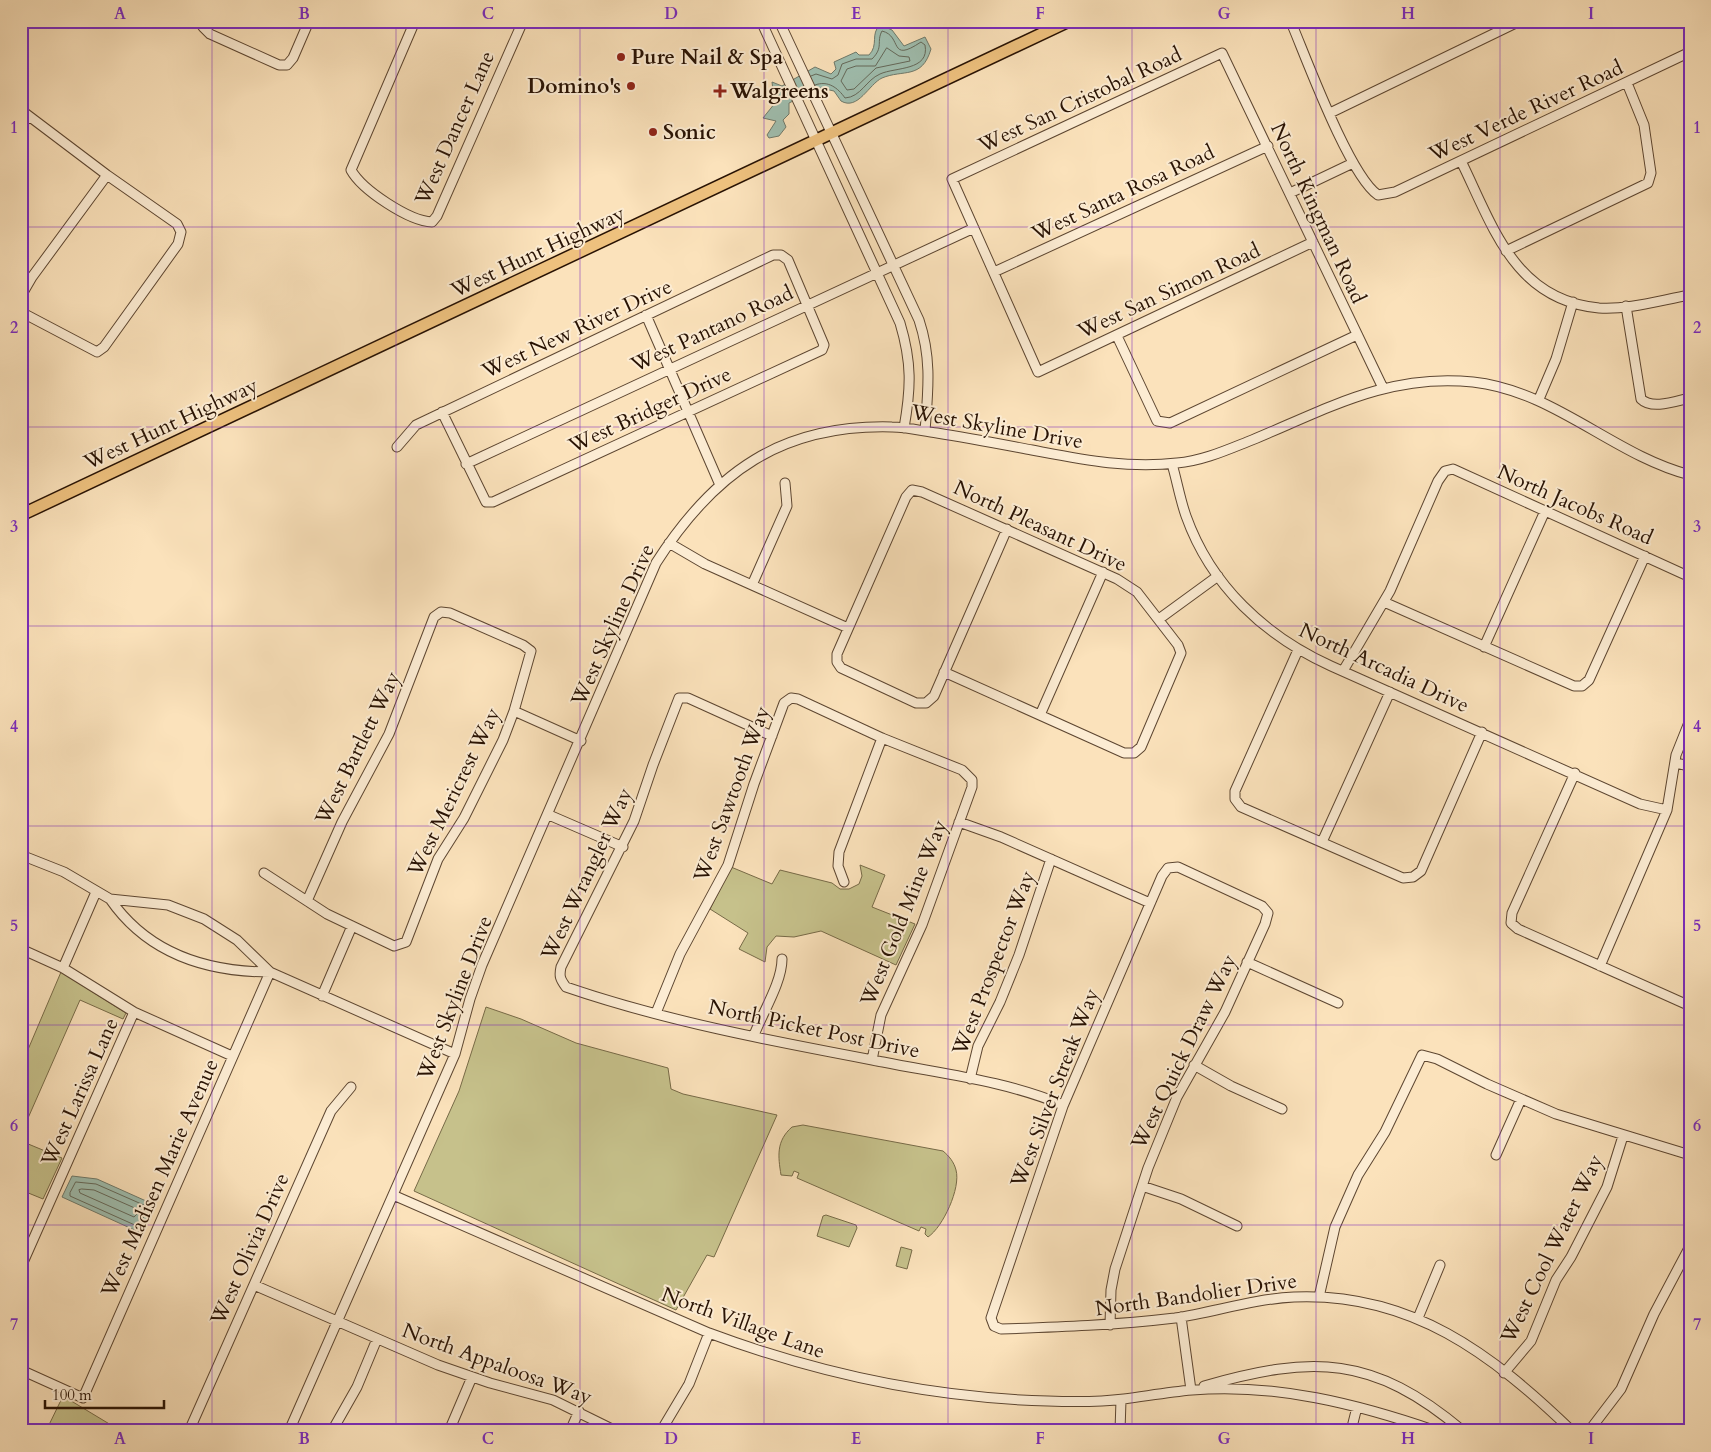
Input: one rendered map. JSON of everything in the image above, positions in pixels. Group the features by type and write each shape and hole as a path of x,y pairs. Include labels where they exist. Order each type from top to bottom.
{"main road":[{"name":"West Hunt Highway","path":"21,515 1069,21"}],"street":[{"path":"204,24 228,41 280,65 287,65 293,58 309,21"},
{"name":"West Dancer Lane","path":"415,21 351,170 356,179 395,207 421,221 432,222 437,216 522,21"},
{"path":"761,21 900,323 907,346 911,371 910,394 904,428"},
{"path":"779,21 919,320 928,352 929,384 925,431"},
{"path":"1290,193 1353,163 1292,21"},
{"path":"1330,113 1520,21"},
{"name":"West Verde River Road","path":"1353,163 1370,190 1376,194 1395,192 1690,52"},
{"name":"North Kingman Road","path":"1222,53 1382,388"},
{"name":"West San Cristobal Road","path":"974,228 952,179 1222,53"},
{"path":"1506,251 1645,186 1650,180 1651,172 1644,125 1627,83"},
{"path":"21,126 25,113 106,175 178,224 181,232 178,244 104,347 97,352 21,312"},
{"name":"West Santa Rosa Road","path":"994,272 1268,146"},
{"path":"1461,161 1506,251 1514,263 1534,283 1552,295 1599,308 1626,306 1690,295"},
{"path":"21,296 32,277 106,175"},
{"path":"974,228 994,272"},
{"name":"West Pantano Road","path":"466,464 892,264 974,228"},
{"name":"West San Simon Road","path":"994,272 1038,372 1313,242"},
{"name":"West New River Drive","path":"397,447 416,425 773,255 780,255 788,260 808,304"},
{"path":"1539,399 1556,359 1573,302"},
{"name":"West Bridger Drive","path":"466,464 486,502 492,502 822,350 824,345 808,304"},
{"path":"1626,306 1641,399 1646,403 1654,404 1690,398"},
{"path":"646,315 720,484"},
{"path":"1117,336 1157,421 1170,423 1358,335"},
{"name":"West Skyline Drive","path":"289,1431 455,1054 475,984 656,563 669,543 702,502 720,484 743,466 772,450 813,434 854,427 904,428 925,431 1098,463 1134,466 1172,464 1221,452 1354,396 1397,384 1449,380 1498,386 1539,399 1631,451 1671,470 1690,475"},
{"path":"442,412 466,464"},
{"name":"North Arcadia Drive","path":"1172,464 1186,516 1205,557 1245,608 1277,637 1298,650 1343,671 1575,773 1640,804 1667,810"},
{"name":"North Jacobs Road","path":"1384,602 1438,481 1445,471 1453,469 1690,577"},
{"path":"752,585 787,506 785,483"},
{"name":"North Pleasant Drive","path":"848,628 906,497 912,490 922,492 1117,578 1136,592 1159,619 1178,645 1181,654 1140,747 1134,753 1124,753 1040,715"},
{"path":"1484,647 1545,511"},
{"path":"669,543 705,564 848,628 837,654 836,662 841,668 916,702 926,703 934,696 1007,530"},
{"path":"1343,671 1384,602 1574,686 1582,686 1589,680 1645,556"},
{"path":"944,672 1040,715 1103,572"},
{"path":"1159,619 1218,576"},
{"name":"West Mericrest Way","path":"352,926 394,946 402,945 406,942 438,859 483,781 514,712 531,651 523,645 450,613 441,612"},
{"name":"West Bartlett Way","path":"307,901 342,822 389,734 434,617 441,612"},
{"path":"1298,650 1234,790 1235,799 1241,807 1403,878 1413,877 1421,871 1482,732"},
{"path":"1322,842 1390,692"},
{"name":"West Wrangler Way","path":"561,981 559,976 565,958 623,847 644,797 653,765 679,698 688,698 772,736"},
{"name":"West Sawtooth Way","path":"656,1013 680,954 728,865 784,703 791,698 798,699 882,738"},
{"path":"514,712 581,741"},
{"path":"1600,966 1667,810 1675,763 1690,720"},
{"path":"844,882 838,866 839,852 882,738"},
{"name":"West Gold Mine Way","path":"872,1060 881,1015 922,925 972,780 962,770 882,738"},
{"path":"1675,763 1690,766"},
{"path":"1575,773 1512,914 1511,923 1518,930 1690,1006"},
{"path":"549,815 623,847"},
{"path":"959,822 1001,837 1150,903"},
{"path":"21,855 50,865 110,900 118,911 143,934 182,957 226,970 270,972"},
{"name":"West Prospector Way","path":"970,1079 978,1046 1000,1002 1019,955 1051,859"},
{"name":"West Silver Streak Way","path":"994,1326 991,1318 1063,1105 1150,903 1168,868 1178,867 1262,906 1268,912"},
{"path":"264,873 327,914 352,926 322,996"},
{"path":"63,968 96,892"},
{"path":"110,900 168,905 204,919 238,940 270,972 455,1054"},
{"name":"West Quick Draw Way","path":"1110,1325 1111,1290 1115,1269 1142,1186 1174,1105 1194,1065 1225,1012 1268,912"},
{"path":"21,948 63,968 134,1012 232,1056"},
{"path":"754,1035 763,1010 782,972 782,959"},
{"path":"1247,962 1338,1003"},
{"name":"West Madisen Marie Avenue","path":"21,1370 83,1398 270,972"},
{"name":"North Picket Post Drive","path":"561,981 566,987 612,1002 656,1013 872,1060 1020,1089 1063,1105"},
{"name":"West Larissa Lane","path":"21,1267 134,1012"},
{"path":"1319,1297 1335,1227 1358,1175 1385,1132 1422,1055 1437,1059 1521,1099 1623,1136 1690,1155"},
{"path":"1194,1065 1231,1086 1282,1109"},
{"name":"West Olivia Drive","path":"189,1431 331,1111 351,1087"},
{"path":"1496,1155 1521,1099"},
{"name":"West Cool Water Way","path":"1504,1373 1531,1341 1556,1280 1571,1257 1606,1187 1623,1136"},
{"path":"1142,1186 1181,1199 1236,1226"},
{"name":"North Village Lane","path":"393,1194 709,1334 802,1365 902,1388 1040,1401 1121,1400 1191,1390 1282,1367 1304,1365 1343,1368 1367,1374 1402,1387 1438,1409 1464,1431"},
{"path":"1589,1431 1621,1389 1654,1314 1690,1246"},
{"path":"1418,1318 1440,1265"},
{"name":"North Appaloosa Way","path":"254,1285 472,1378 553,1400 579,1411 616,1431"},
{"name":"North Bandolier Drive","path":"994,1326 1001,1329 1110,1325 1182,1317 1271,1299 1319,1297 1370,1304 1418,1318 1462,1341 1545,1405 1572,1431"},
{"path":"1182,1317 1191,1390"},
{"path":"661,1431 690,1384 709,1334"},
{"path":"332,1431 356,1386 377,1339"},
{"path":"449,1431 472,1378"},
{"name":"North Village Lane","path":"1191,1390 1262,1389 1357,1407 1436,1431"},
{"path":"1120,1431 1121,1400"},
{"path":"1351,1431 1357,1407"},
{"path":"570,1431 579,1411"}],"shaded area":[{"path":"860,865 885,875 872,907 915,924 896,965 821,931 794,937 776,936 767,947 765,962 739,949 748,933 710,909 731,867 772,884 780,870 832,883 840,889 849,889 859,884 862,876"},
{"path":"61,972 126,1013 123,1019 80,1000 21,1134 21,1066"},
{"path":"486,1007 521,1019 576,1043 668,1068 671,1089 683,1094 777,1115 714,1257 707,1255 676,1310 414,1191 459,1091"},
{"path":"803,1125 943,1151 954,1164 957,1178 956,1187 945,1216 934,1232 928,1237 925,1234 926,1229 921,1227 919,1231 797,1178 799,1173 794,1171 792,1176 781,1175 779,1149 783,1138 792,1127"},
{"path":"21,1141 62,1158 43,1199 21,1190"},
{"path":"826,1215 856,1225 857,1228 849,1247 817,1236 823,1216"},
{"path":"901,1247 912,1250 907,1269 896,1266"},
{"path":"63,1396 121,1431 46,1431"}],"water":[{"path":"880,25 892,30 904,46 925,37 931,49 927,59 922,65 911,72 882,78 858,100 853,102 841,101 834,91 820,88 789,103 789,114 783,120 786,127 779,136 769,138 767,135 776,121 763,118 779,98 773,91 772,82 782,86 815,67 831,74 836,69 834,62 856,52 859,55 869,55 874,47 875,32"},
{"path":"72,1176 97,1179 155,1205 141,1233 62,1197"}],"place":[{"name":"Pure Nail & Spa","path":"621,57"},
{"name":"Domino's","path":"631,86"},
{"name":"Walgreens","path":"720,91"},
{"name":"Sonic","path":"653,132"}]}
